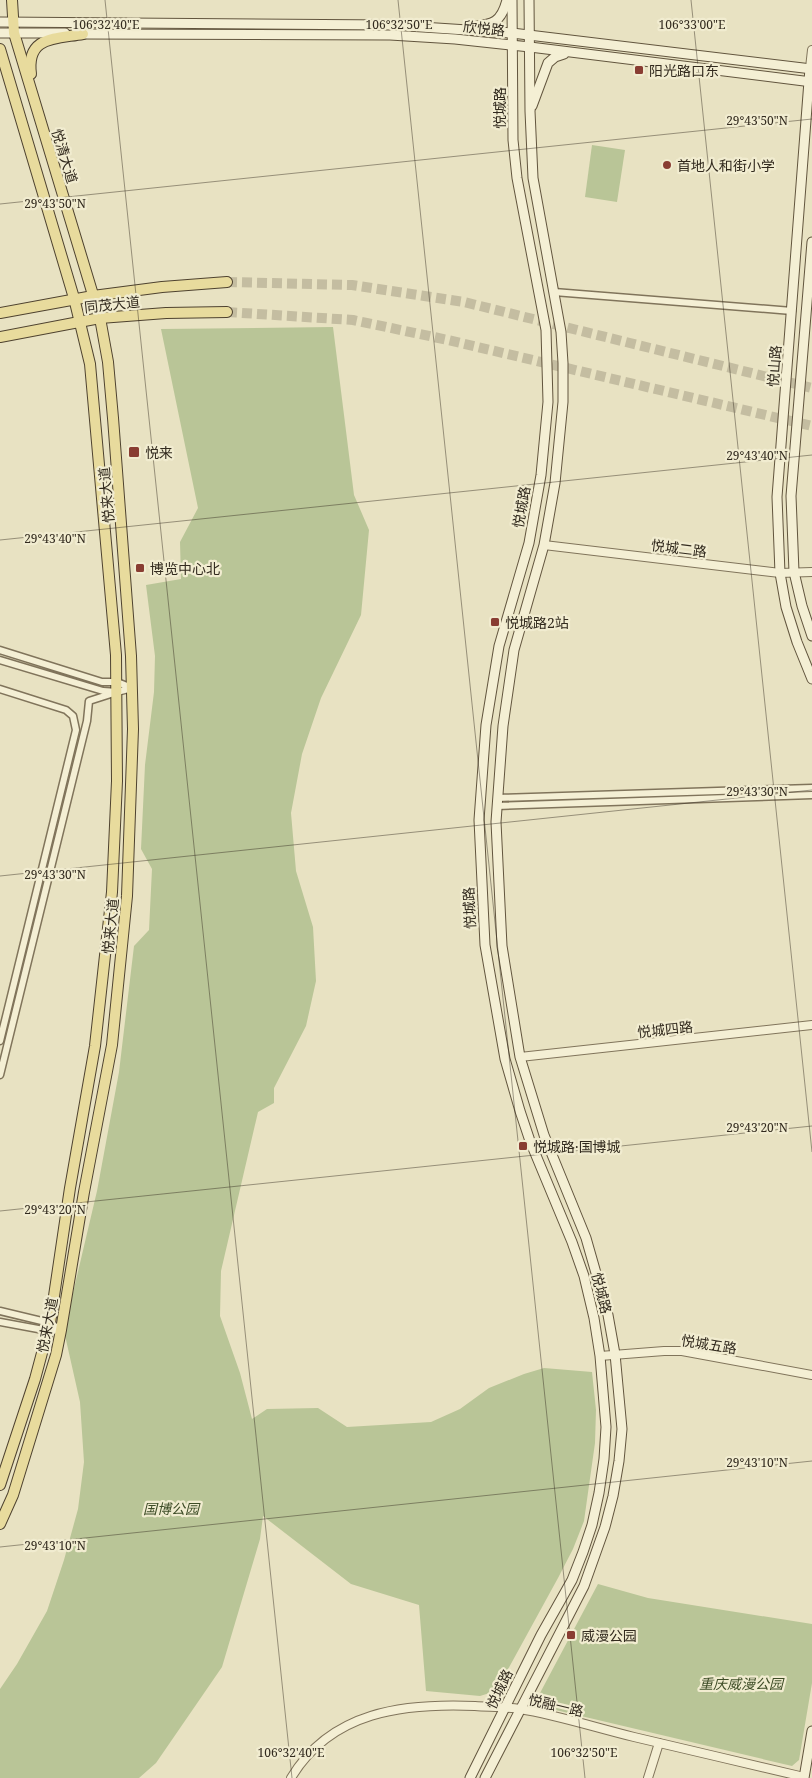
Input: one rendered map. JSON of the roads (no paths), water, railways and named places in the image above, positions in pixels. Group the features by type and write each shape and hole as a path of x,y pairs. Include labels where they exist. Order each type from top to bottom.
{"main road":[{"name":"悦清大道","path":"12,0 14,33 100,318"},
{"path":"452,30 489,24 499,19 504,13 507,0"},
{"name":"悦城路","path":"470,1778 541,1636 572,1580 592,1526 604,1459 606,1426 600,1356 594,1318 584,1276 530,1141 520,1111 505,1059 485,945 479,820 486,725 499,646 529,543 541,475 548,402 546,330 517,178 513,140 512,0"},
{"name":"悦城路","path":"485,1778 584,1586 605,1527 619,1461 622,1429 615,1354 608,1315 586,1238 544,1135 520,1057 502,946 496,822 503,726 514,650 544,545 555,483 563,402 561,332 534,178 530,111 531,35 529,0"},
{"name":"欣悦路","path":"0,22 391,25 512,33 811,69"},
{"name":"欣悦路","path":"0,33 390,35 455,39 811,82"},
{"path":"35,102 30,71 33,50 43,42 83,34"},
{"path":"0,49 80,321"},
{"path":"530,111 548,63 554,57 568,53"},
{"name":"悦山路","path":"811,69 778,497 780,573 786,606 794,633 812,679"},
{"name":"悦山路","path":"812,242 791,496 794,572 802,606 812,636"},
{"name":"同茂大道","path":"0,313 74,298 162,287 226,282"},
{"name":"同茂大道","path":"0,337 100,318 166,313 228,312"},
{"name":"悦来大道","path":"0,1524 13,1494 56,1355 112,1045 127,896 133,728 132,688 114,428 108,362 100,318"},
{"name":"悦来大道","path":"0,1486 50,1327 70,1188 95,1046 112,892 117,781 116,655 90,364 80,321"},
{"path":"804,1778 812,1732"}],"street":[{"name":"悦山路","path":"811,69 812,50"},
{"path":"554,292 792,312"},
{"name":"悦城二路","path":"544,545 780,573 812,572"},
{"path":"0,650 117,687 132,688"},
{"path":"0,660 103,691 117,687"},
{"path":"0,1075 87,721 89,701 117,687"},
{"path":"0,689 66,710 72,716 76,730 0,1041"},
{"path":"498,802 812,788"},
{"path":"498,802 812,795"},
{"name":"悦城四路","path":"520,1057 812,1025"},
{"path":"0,1311 61,1330"},
{"path":"0,1322 50,1327"},
{"name":"悦城五路","path":"600,1356 664,1351 682,1352 812,1376"},
{"name":"悦融一路","path":"291,1778 310,1753 329,1736 355,1721 383,1711 418,1706 448,1705 520,1709 804,1778"},
{"path":"648,1778 659,1743"}],"tunnel":[{"path":"227,282 352,285 464,302 812,388"},
{"path":"227,312 353,320 448,340 812,426"}],"place":[{"name":"阳光路口东","path":"639,70"},
{"name":"首地人和街小学","path":"667,165"},
{"name":"悦来","path":"134,452"},
{"name":"博览中心北","path":"140,568"},
{"name":"悦城路2站","path":"495,622"},
{"name":"悦城路·国博城","path":"523,1146"},
{"name":"威漫公园","path":"571,1635"}],"park label":[{"name":"国博公园","path":"171,1508"},
{"name":"重庆威漫公园","path":"741,1683"}]}
